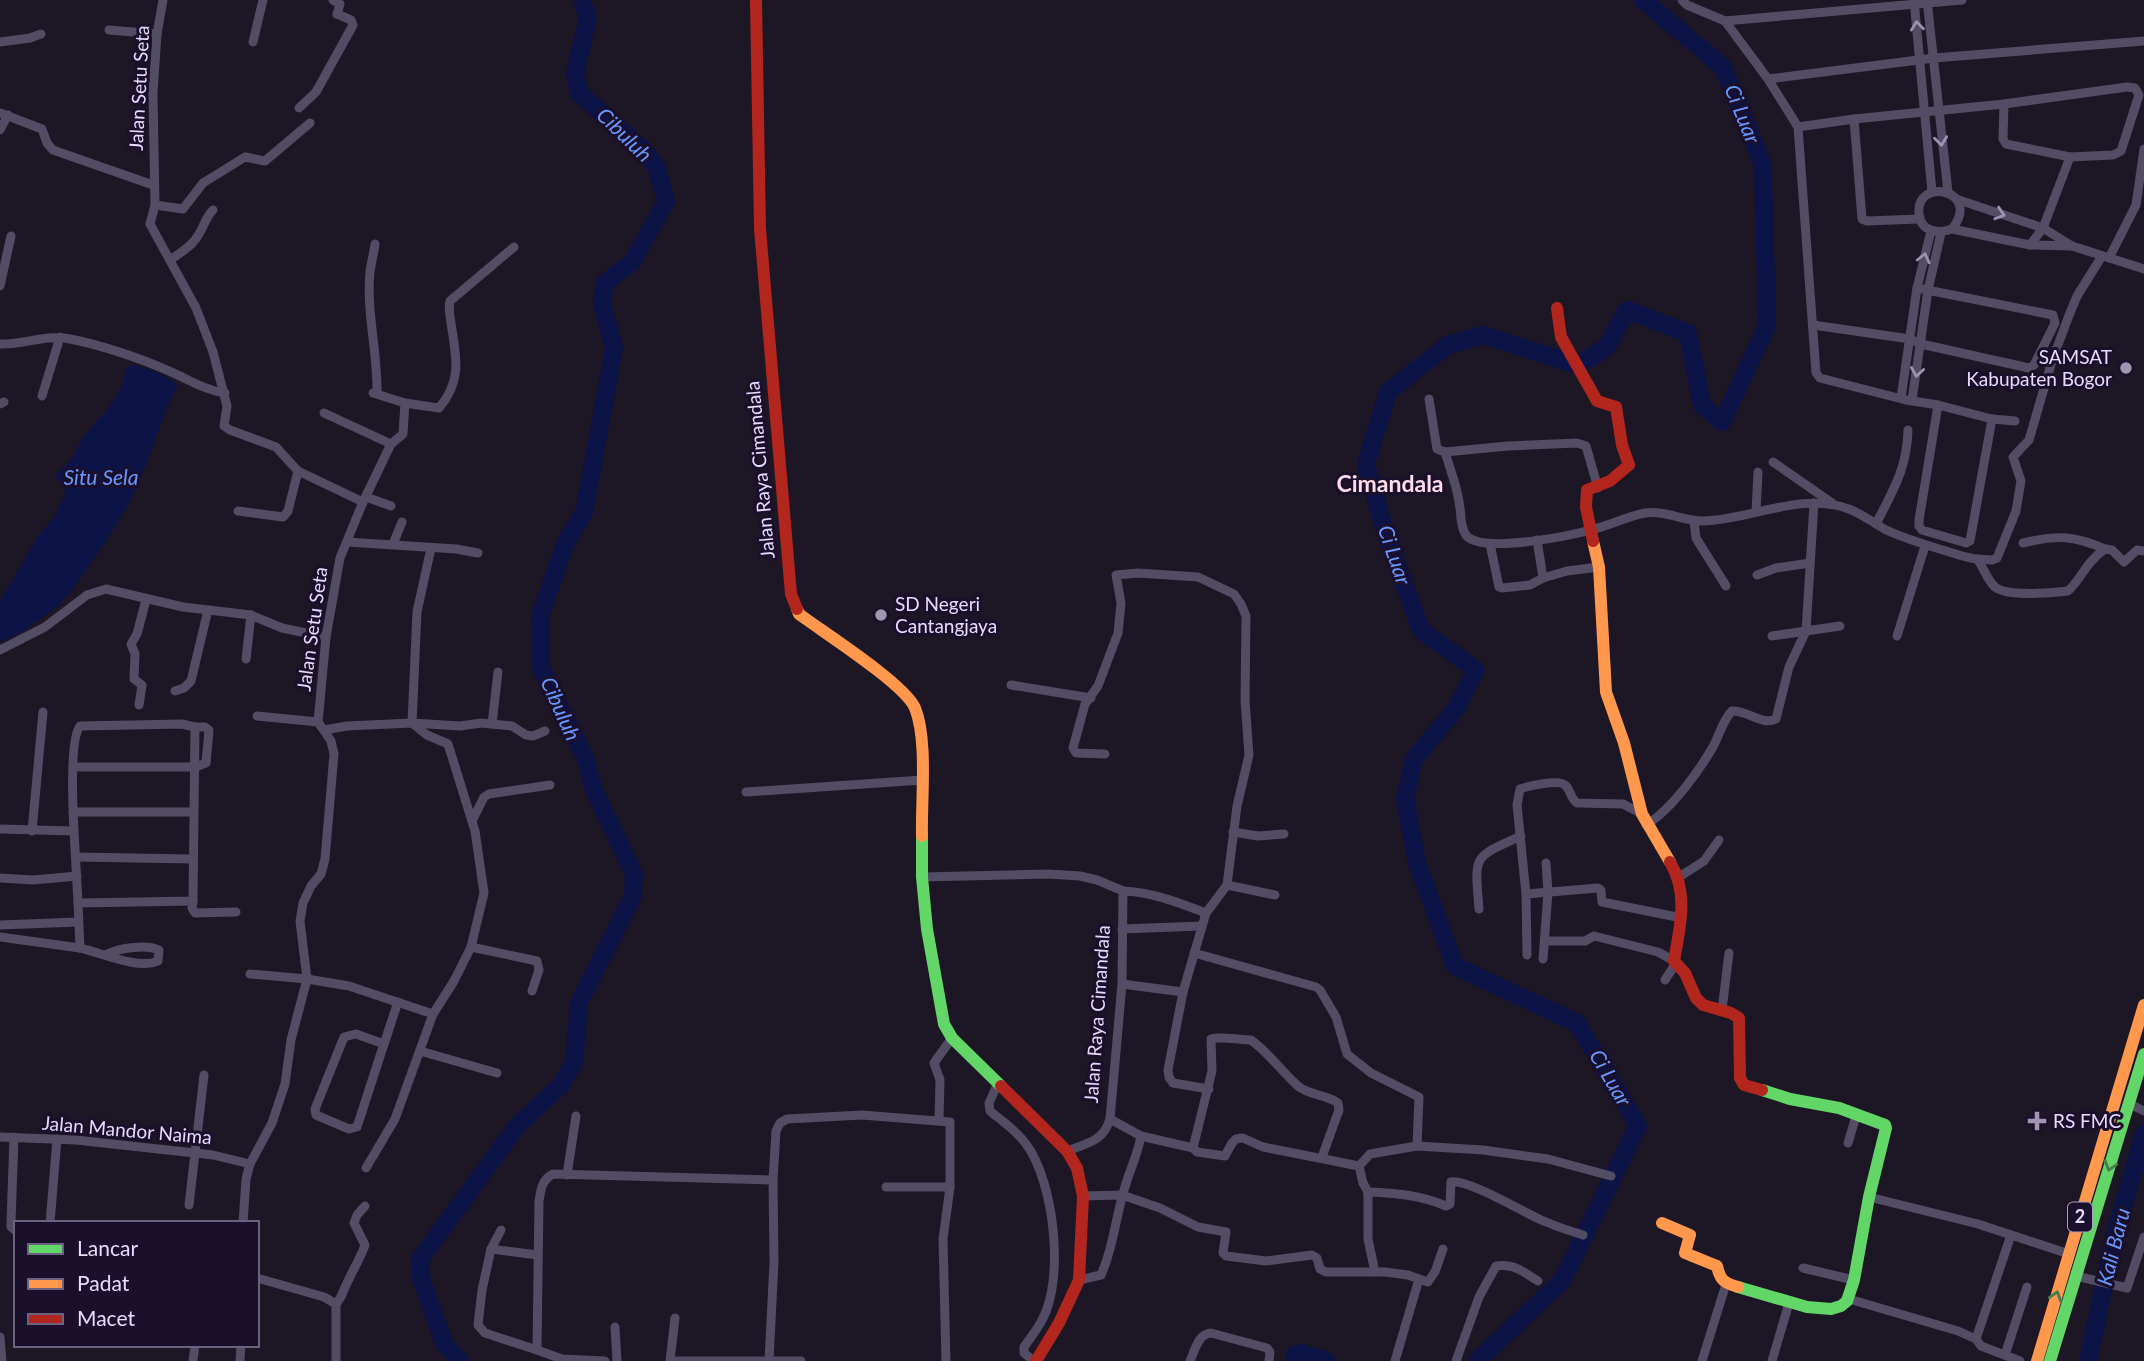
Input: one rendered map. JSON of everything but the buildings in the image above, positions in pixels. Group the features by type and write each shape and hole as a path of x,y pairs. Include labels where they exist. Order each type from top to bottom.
{"main road":[{"name":"Jalan Raya Cimandala","path":"756,0 760,229 791,594 799,614 909,697 915,706 921,731 922,877 944,1024 952,1038 1067,1151 1077,1168 1083,1196 1079,1280 1059,1323 1035,1361"},
{"path":"1558,308 1560,333 1597,401 1616,407 1622,445 1629,465 1598,488 1586,491 1586,507 1599,567 1606,692 1624,743 1644,819 1679,877 1682,918 1675,962 1685,973 1696,998 1703,1005 1735,1015 1741,1024 1739,1073 1744,1086 1857,1113 1885,1125 1886,1128 1869,1197 1854,1280 1849,1299 1841,1306 1831,1309 1807,1307 1726,1284 1720,1279 1717,1266 1685,1253 1690,1236 1662,1223"},
{"name":"2","path":"2037,1361 2144,1005"},
{"name":"2","path":"2050,1361 2081,1277 2136,1107 2144,1054"}],"street":[{"name":"Jalan Setu Seta","path":"163,0 157,34 152,107 155,205 150,224 196,308 213,352 227,406 224,426 276,447 298,471 365,500 337,569 326,637 321,726 334,748 331,807 321,874 305,896 300,921 307,979 291,1041 285,1084 246,1179 243,1221"},
{"path":"253,42 263,0"},
{"path":"299,108 316,92 353,25 351,20 337,14 340,5 333,0"},
{"path":"1682,0 1687,5 1725,21 1914,2 1962,0"},
{"path":"1927,1 1948,192"},
{"path":"1914,2 1933,192"},
{"path":"1725,21 1768,79 1798,127 1816,373 1820,378 1901,398 1992,419 2015,421"},
{"path":"109,30 157,34"},
{"path":"0,43 41,34"},
{"path":"1768,79 1934,58 2144,41"},
{"path":"1798,127 2127,87 2138,90 2139,95 2123,148 2113,155 2070,157 2006,144 2003,139 2004,104"},
{"path":"0,130 4,114 42,129 53,150 153,186"},
{"path":"1854,119 1862,219 1919,219"},
{"path":"155,205 183,209 203,183 245,158 265,161 310,123"},
{"path":"1445,452 1461,499 1464,532 1469,538 1490,544 1537,540 1592,530 1645,513 1708,521 1814,503 1850,510 1925,545 1977,559 1997,558 2016,511 2021,481 2013,457 2029,440 2052,362 2077,296 2106,257 2136,205 2144,149"},
{"path":"2030,245 2043,228 2070,157"},
{"path":"2072,246 2030,245 1952,229 1941,233 1930,231 1919,219 1919,208 1923,198 1933,192 1948,192 1956,199 2043,228 2072,246 2144,269"},
{"path":"1952,229 1959,220 1960,209 1956,199"},
{"path":"170,260 193,243 202,230 202,223 213,209"},
{"path":"1901,398 1917,288 1930,231"},
{"path":"1912,400 1928,290 1941,233"},
{"path":"0,286 11,236"},
{"path":"375,244 370,271 370,300 377,366 374,394 437,408 442,406 456,381 450,301 514,247"},
{"path":"1813,325 1910,339 1921,344 2031,368 2056,321 2053,315 1917,288"},
{"path":"0,344 54,336 93,344 140,360 211,391 225,393"},
{"path":"42,396 60,337"},
{"path":"1429,399 1437,449 1445,452 1577,443 1586,446 1598,488"},
{"path":"391,506 365,500 391,444 404,430 405,403"},
{"path":"1938,405 1919,526 1922,530 1966,543 1970,541 1992,419"},
{"path":"324,412 391,444"},
{"path":"1876,524 1899,480 1907,448 1908,430"},
{"path":"1773,462 1835,505"},
{"path":"238,512 283,517 288,511 298,471"},
{"path":"1756,511 1758,472"},
{"path":"1527,955 1526,894 1518,793 1524,787 1558,782 1566,786 1577,803 1623,804 1644,819 1659,817 1714,745 1732,711 1737,710 1769,722 1776,719 1789,667 1806,631 1814,503"},
{"path":"1694,521 1696,538 1726,586"},
{"path":"393,544 402,522"},
{"path":"2023,543 2051,536 2078,539 2112,550 2124,562 2137,550 2144,551"},
{"path":"1537,540 1543,578"},
{"path":"348,542 478,553"},
{"path":"1490,544 1500,588 1530,584 1567,571 1599,567"},
{"path":"1897,636 1925,545"},
{"path":"412,723 417,612 430,548"},
{"path":"1977,559 1990,581 2000,590 2059,592 2073,587 2096,555 2105,549"},
{"path":"1757,575 1776,568 1810,564"},
{"path":"1105,754 1074,751 1085,704 1091,698 1112,654 1118,633 1121,603 1116,575 1138,573 1198,577 1234,594 1246,616 1245,700 1250,743 1233,832 1227,885 1206,913 1202,926 1183,992 1168,1077 1173,1083 1209,1089"},
{"path":"0,650 45,627 95,592 112,590 146,600 251,615 282,628 326,637"},
{"path":"139,705 142,685 134,678 135,654 131,643 137,634 146,600"},
{"path":"175,691 184,688 191,681 208,610"},
{"path":"246,659 251,615"},
{"path":"1772,636 1840,626"},
{"path":"492,724 498,672"},
{"path":"1011,685 1091,698"},
{"path":"32,831 43,712"},
{"path":"257,716 321,726 412,723 460,726 481,723 512,726 526,735 533,736 545,731"},
{"path":"366,1168 394,1119 433,1014 471,947 484,893 472,821 448,744 427,735 412,723"},
{"path":"80,948 73,767 76,731 80,726 182,724 195,727 192,908 195,913 236,912"},
{"path":"73,767 195,767"},
{"path":"746,792 922,780"},
{"path":"472,821 484,797 489,794 550,785"},
{"path":"74,812 193,812"},
{"path":"0,829 74,831"},
{"path":"1233,832 1258,836 1284,834"},
{"path":"1479,909 1476,871 1478,859 1489,850 1521,836"},
{"path":"1679,877 1704,861 1719,840"},
{"path":"76,856 193,859"},
{"path":"1543,959 1548,892 1546,863"},
{"path":"922,877 1048,874 1080,876 1124,891 1154,895 1206,913"},
{"path":"0,878 33,880 77,876"},
{"path":"1227,885 1275,895"},
{"path":"1526,894 1598,888 1604,903 1682,918"},
{"name":"Jalan Raya Cimandala","path":"1067,1151 1099,1138 1106,1131 1110,1119 1122,984 1124,891"},
{"path":"78,904 192,901"},
{"path":"0,925 78,922"},
{"path":"1122,929 1202,926"},
{"path":"1546,941 1585,941 1594,936 1658,952 1675,962 1665,980"},
{"path":"0,937 80,948 107,954 113,959 151,964 158,961 159,950 153,947 115,950 107,954"},
{"path":"471,947 537,961 539,970 532,991"},
{"path":"1194,953 1320,990 1336,1017 1347,1054 1371,1073 1417,1093 1417,1146"},
{"path":"1723,1010 1729,953"},
{"path":"250,974 349,986 433,1014"},
{"path":"1122,984 1183,992"},
{"path":"384,1044 356,1034 344,1037 315,1109 316,1115 349,1129 357,1127 398,1002"},
{"path":"1193,1147 1209,1089 1212,1071 1211,1039 1216,1037 1238,1041 1251,1040 1299,1087 1329,1097 1338,1103 1339,1110 1322,1157"},
{"path":"939,1121 940,1080 934,1063 952,1038"},
{"path":"419,1051 497,1073"},
{"path":"189,1205 204,1075"},
{"name":"Jalan Raya Cimandala","path":"998,1083 989,1103 990,1111 1025,1141 1033,1154 1046,1190 1055,1248 1052,1290 1043,1319 1024,1347 1024,1353 1035,1361"},
{"path":"1849,1143 1857,1113"},
{"path":"769,1361 776,1130 780,1122 788,1119 862,1115 950,1122 952,1126 950,1187 943,1240 946,1361"},
{"path":"567,1175 576,1116"},
{"path":"1110,1119 1141,1136 1193,1147 1197,1153 1226,1156 1231,1143 1243,1138 1263,1147 1359,1166"},
{"path":"1079,1280 1101,1275 1109,1259 1122,1195 1137,1158 1141,1136"},
{"name":"Jalan Mandor Naima","path":"0,1137 57,1139 213,1155 250,1164"},
{"path":"14,1138 11,1227 14,1229"},
{"path":"50,1221 57,1139"},
{"path":"1359,1166 1370,1154 1417,1146 1548,1158 1611,1176"},
{"path":"1359,1166 1368,1192 1366,1218 1375,1272"},
{"path":"537,1350 539,1200 546,1178 553,1174 773,1180"},
{"path":"1368,1192 1426,1198 1446,1206 1450,1204 1451,1182 1455,1180 1473,1186 1550,1224 1583,1235"},
{"path":"886,1187 950,1187"},
{"path":"1083,1196 1122,1195 1160,1208 1198,1227 1226,1232 1223,1253 1226,1256 1266,1261 1312,1255 1317,1258 1320,1269 1326,1272 1398,1273 1428,1282 1435,1272 1443,1249"},
{"path":"1869,1197 1978,1224 2069,1254"},
{"path":"336,1361 336,1304 359,1262 365,1245 354,1223 365,1206"},
{"path":"502,1230 491,1249 478,1325 485,1333 562,1359 605,1361"},
{"path":"1976,1339 2011,1235"},
{"path":"2081,1277 2127,1288 2142,1250 2144,1237"},
{"path":"491,1249 538,1255"},
{"path":"1456,1361 1479,1297 1496,1266 1518,1268 1538,1281"},
{"path":"1803,1268 1854,1280"},
{"path":"259,1279 324,1297 336,1304"},
{"path":"1395,1361 1419,1279"},
{"path":"1702,1361 1726,1284"},
{"path":"2005,1355 2027,1287"},
{"path":"1849,1299 1958,1331 1976,1339 1981,1346 2020,1361"},
{"path":"1772,1361 1790,1303"},
{"path":"670,1361 675,1318"},
{"path":"1043,1319 1059,1323"},
{"path":"615,1327 617,1361"},
{"path":"1190,1361 1201,1338 1205,1333 1211,1332 1267,1348 1270,1352 1269,1361"},
{"path":"0,1337 2,1361"},
{"path":"677,1361 801,1361"}],"water":[{"name":"Situ Sela","path":"136,365 159,373 176,383 177,387 127,507 70,593 58,606 22,632 0,642 0,601 38,536 55,516 66,491 55,475 71,460 83,437 108,409 121,388 127,367"}],"waterway":[{"name":"Cibuluh","path":"460,1361 444,1343 421,1278 420,1259 517,1126 561,1085 574,1063 579,1003 633,896 634,874 594,790 586,760 541,668 540,616 566,542 584,512 614,349 602,303 605,283 633,261 666,201 656,166 643,149 579,93 575,73 588,18 582,0"},
{"name":"Ci Luar","path":"1477,1361 1562,1281 1638,1126 1577,1023 1455,966 1417,863 1405,799 1414,759 1455,710 1476,670 1421,630 1387,538 1366,464 1388,392 1448,345 1483,335 1578,365 1607,347 1627,310 1688,333 1702,405 1722,422 1767,326 1763,165 1723,67 1643,0"},
{"name":"Kali Baru","path":"2088,1361 2114,1238 2144,1134"},
{"name":"Ci Luar","path":"1294,1361 1295,1355 1302,1353 1326,1361"}],"traffic: fast":[{"path":"922,836 922,877 927,929 944,1024 952,1038 1001,1086"},
{"path":"2050,1361 2144,1054"},
{"path":"1738,1287 1807,1307 1831,1309 1847,1301 1854,1280 1869,1197 1886,1128 1885,1125 1839,1108 1790,1099 1762,1090"}],"traffic: slow":[{"path":"1593,541 1599,567 1606,692 1624,743 1642,814 1670,862"},
{"path":"797,609 799,614 880,672 915,708 923,753 922,836"},
{"path":"2037,1361 2144,1005"},
{"path":"1662,1223 1690,1235 1685,1253 1717,1266 1723,1280 1738,1287"}],"traffic: jam":[{"path":"756,0 760,229 791,594 797,609"},
{"path":"1557,308 1561,337 1597,401 1616,407 1622,445 1629,465 1610,481 1587,490 1586,507 1593,541"},
{"path":"1670,862 1676,874 1681,898 1674,961 1685,973 1696,998 1703,1005 1739,1018 1740,1078 1744,1085 1762,1090"},
{"path":"1001,1086 1067,1151 1077,1168 1083,1196 1079,1280 1059,1323 1036,1361"}],"place":[{"name":"SAMSAT Kabupaten Bogor","path":"2126,368"},
{"name":"SD Negeri Cantangjaya","path":"881,615"},
{"name":"RS FMC","path":"2037,1121"}],"district":[{"name":"Cimandala","path":"1390,484"}]}
